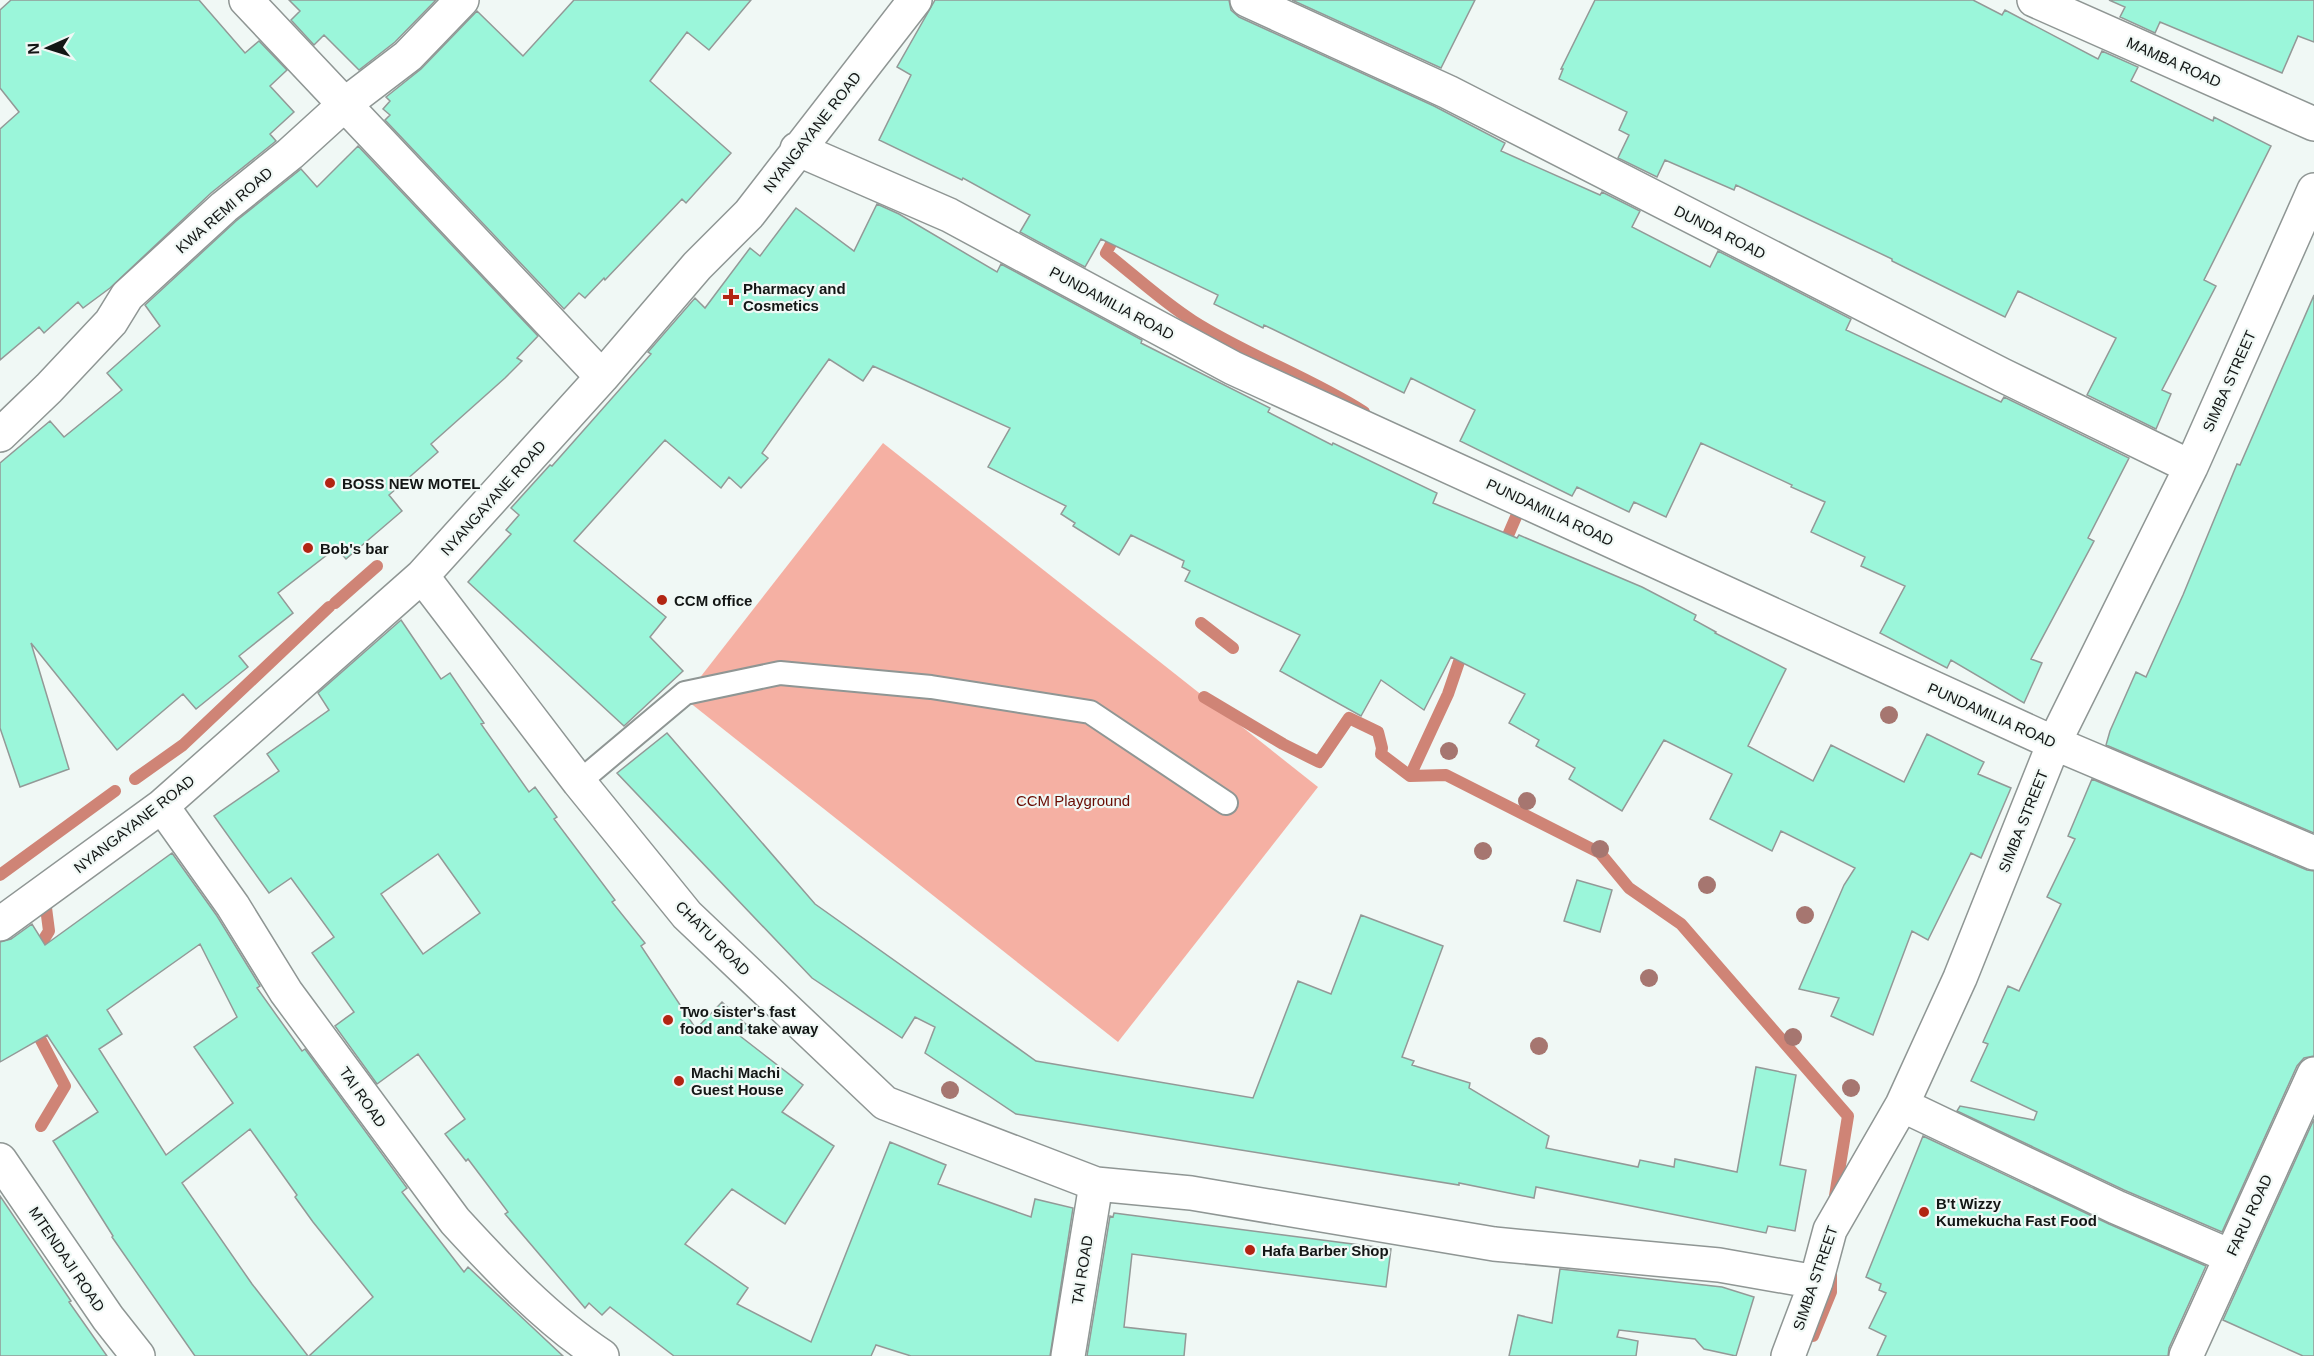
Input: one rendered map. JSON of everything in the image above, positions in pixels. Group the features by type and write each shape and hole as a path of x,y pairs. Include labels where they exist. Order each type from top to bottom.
{"street":[{"path":"246,0 602,377"},
{"name":"KWA REMI ROAD","path":"0,435 49,388 111,322 127,296 224,207 290,154 345,104 408,56 462,0"},
{"name":"NYANGAYANE ROAD","path":"0,924 162,806 422,576 602,377 697,266 749,214 797,149 915,0"},
{"name":"DUNDA ROAD","path":"1247,0 1448,92 2002,375 2191,467"},
{"name":"MAMBA ROAD","path":"2034,0 2314,124"},
{"name":"PUNDAMILIA ROAD","path":"797,149 949,215 1233,368 2054,743 2314,853"},
{"name":"SIMBA STREET","path":"1788,1356 1816,1282 1830,1230 1902,1105 1960,978 2054,743 2304,238 2314,190"},
{"name":"CHATU ROAD","path":"422,576 579,782 687,915 885,1103 1096,1184 1191,1193 1494,1244 1719,1265 1816,1282"},
{"name":"TAI ROAD","path":"162,806 233,906 286,992 455,1221 481,1250 530,1296 602,1356"},
{"name":"FARU ROAD","path":"2186,1356 2314,1074"},
{"path":"1902,1105 2106,1202 2230,1256"},
{"name":"MTENDAJI ROAD","path":"0,1160 108,1318 138,1356"},
{"name":"TAI ROAD","path":"1068,1356 1096,1184"}],"lane":[{"path":"579,782 685,693 780,673 931,687 1090,712 1226,803"}],"green space":[{"name":"CCM Playground","path":"883,443 1318,787 1118,1042 684,698"}],"building":[{"path":"11,0 199,0 245,53 259,41 287,70 270,86 294,112 270,134 276,141 211,193 110,288 83,308 78,302 44,333 39,327 0,360 0,129 19,112 0,88 0,10"},
{"path":"289,0 436,0 395,42 359,70 324,35 314,45 291,20 300,11"},
{"path":"574,0 751,0 709,50 687,32 650,81 731,153 686,203 682,199 605,280 604,278 585,298 579,293 564,309 385,120 390,115 383,109 390,101 386,97 421,69 477,11 523,56"},
{"path":"935,0 1229,0 1231,10 1239,17 1434,106 1505,143 1501,151 1600,195 1602,192 1640,211 1632,227 1710,267 1718,251 1851,319 1846,330 2001,402 2004,397 2129,458 2088,538 2094,541 2031,659 2042,663 2024,703 1951,660 1947,668 1880,633 1905,586 1861,566 1865,557 1811,532 1825,502 1791,487 1792,485 1701,443 1666,517 1634,502 1629,512 1577,487 1572,496 1460,441 1475,410 1411,378 1404,393 1264,325 1263,328 1214,304 1218,295 1101,239 1085,267 1020,232 1030,215 963,178 962,180 879,140 911,75 897,67"},
{"path":"1292,0 1475,0 1441,68"},
{"path":"1595,0 1973,0 2002,15 2005,10 2098,59 2102,51 2138,67 2131,81 2213,121 2214,117 2271,146 2204,280 2216,286 2162,390 2171,394 2156,429 2087,395 2116,338 2018,291 2005,317 1892,259 1736,185 1734,190 1665,160 1657,177 1618,158 1629,135 1619,130 1627,112 1559,79 1563,69 1561,69"},
{"path":"2109,0 2314,0 2314,42 2298,36 2282,73 2160,22 2155,33 2120,17 2125,7"},
{"path":"358,146 538,336 517,358 522,361 431,444 438,452 389,495 402,511 346,559 336,548 278,593 293,613 239,656 248,667 196,709 183,694 117,750 31,643 69,769 20,787 0,728 0,463 50,421 64,437 122,390 107,373 160,326 145,305 236,221 301,169 317,187"},
{"path":"877,204 899,214 997,272 1001,264 1142,340 1141,343 1270,408 1268,412 1332,445 1333,443 1437,493 1433,503 1517,538 1519,535 1642,587 1696,615 1694,620 1715,633 1786,669 1748,746 1813,781 1831,745 1904,782 1927,734 1984,762 1978,774 2011,788 1981,858 1971,853 1928,940 1912,931 1873,1035 1831,1016 1839,998 1799,989 1844,885 1855,868 1781,831 1772,851 1710,819 1732,774 1664,740 1622,811 1569,779 1575,768 1536,746 1539,740 1509,723 1525,694 1451,657 1424,710 1381,680 1361,716 1280,671 1300,635 1185,581 1190,571 1182,567 1184,561 1131,535 1119,555 1073,526 1075,523 1061,514 1066,506 988,467 1010,428 873,366 863,381 829,359 762,453 768,458 741,488 729,477 721,488 665,440 574,541 666,617 650,637 683,671 624,726 468,582 511,534 506,530 519,515 511,508 550,465 552,466 651,354 648,352 695,298 705,308 750,248 760,256 796,208 854,251"},
{"path":"2314,295 2314,833 2106,745 2136,672 2146,677 2183,595 2237,464 2240,465"},
{"path":"401,620 441,679 450,673 484,723 481,724 529,792 535,787 557,817 554,819 615,900 612,902 645,943 641,946 696,1029 722,1002 749,1027 740,1036 803,1085 782,1112 834,1146 785,1224 732,1189 685,1244 748,1288 737,1304 811,1342 890,1142 946,1165 938,1184 1031,1217 1035,1199 1073,1208 1050,1356 911,1356 876,1345 871,1356 674,1356 610,1307 602,1315 589,1303 585,1308 505,1214 508,1212 468,1159 466,1161 445,1134 465,1119 418,1054 377,1084 335,1026 354,1012 312,953 334,937 291,878 269,893 214,816 279,771 267,754 329,710 318,693","holes":["438,854 480,913 423,954 381,894"]},
{"path":"667,733 815,904 1036,1061 1253,1098 1298,981 1331,994 1361,915 1443,946 1402,1057 1414,1061 1412,1065 1470,1083 1469,1088 1549,1136 1546,1148 1638,1167 1640,1160 1674,1167 1675,1159 1737,1172 1756,1067 1796,1075 1780,1165 1806,1170 1795,1231 1768,1226 1766,1233 1536,1187 1534,1198 1459,1183 1459,1185 1016,1114 925,1053 935,1027 915,1017 902,1038 812,978 617,773"},
{"path":"2092,779 2314,871 2314,1056 2304,1058 2297,1066 2222,1232 2124,1190 1957,1111 1960,1106 2034,1120 2037,1112 1971,1081 1988,1044 1983,1042 2008,986 2019,991 2061,904 2047,897 2075,839 2068,836"},
{"path":"172,853 217,916 260,986 257,988 302,1051 305,1049 407,1188 402,1192 464,1272 468,1267 563,1356 309,1356 373,1297 313,1222 295,1197 297,1195 250,1129 182,1183 252,1284 308,1356 195,1356 112,1237 53,1141 98,1112 47,1035 0,1062 0,942 11,939 32,924 45,945","holes":["200,944 237,1017 194,1047 233,1103 166,1155 99,1049 122,1034 107,1010"]},
{"path":"1577,880 1612,890 1600,932 1564,921"},
{"path":"2314,1119 2314,1356 2303,1356 2223,1320"},
{"path":"1923,1136 2109,1224 2206,1266 2169,1348 2168,1356 1877,1356 1886,1336 1869,1328 1886,1293 1879,1290 1881,1284 1866,1277"},
{"path":"0,1196 71,1301 69,1302 107,1356 0,1356"},
{"name":"Hafa Barber Shop","path":"1114,1213 1391,1249 1386,1287 1132,1254 1124,1327 1186,1334 1184,1356 1087,1356 1110,1216 1113,1217"},
{"path":"1560,1269 1722,1287 1754,1297 1736,1356 1704,1349 1695,1339 1619,1330 1617,1337 1638,1341 1636,1356 1509,1356 1518,1315 1552,1323"}],"waterway":[{"path":"1119,229 1106,253 1171,306 1214,334 1322,388 1364,412"},
{"path":"1503,547 1522,503"},
{"path":"335,603 377,566"},
{"path":"135,779 183,745 329,607"},
{"path":"1201,623 1233,648"},
{"path":"1204,697 1283,744 1319,762 1349,718 1378,732 1382,748 1381,754 1410,776 1448,694 1464,647"},
{"path":"1410,776 1446,775 1600,853 1629,888 1681,924 1848,1116 1834,1202"},
{"path":"0,875 115,791"},
{"path":"34,955 49,931 45,900"},
{"path":"33,1025 65,1086 41,1126"},
{"path":"1813,1336 1831,1292 1831,1273"}],"place":[{"name":"Pharmacy and Cosmetics","path":"731,297"},
{"name":"BOSS NEW MOTEL","path":"330,483"},
{"name":"Bob's bar","path":"308,548"},
{"name":"CCM office","path":"662,600"},
{"name":"Two sister's fast food and take away","path":"668,1020"},
{"name":"Machi Machi Guest House","path":"679,1081"},
{"name":"B't Wizzy Kumekucha Fast Food","path":"1924,1212"},
{"name":"Hafa Barber Shop","path":"1250,1250"}]}
